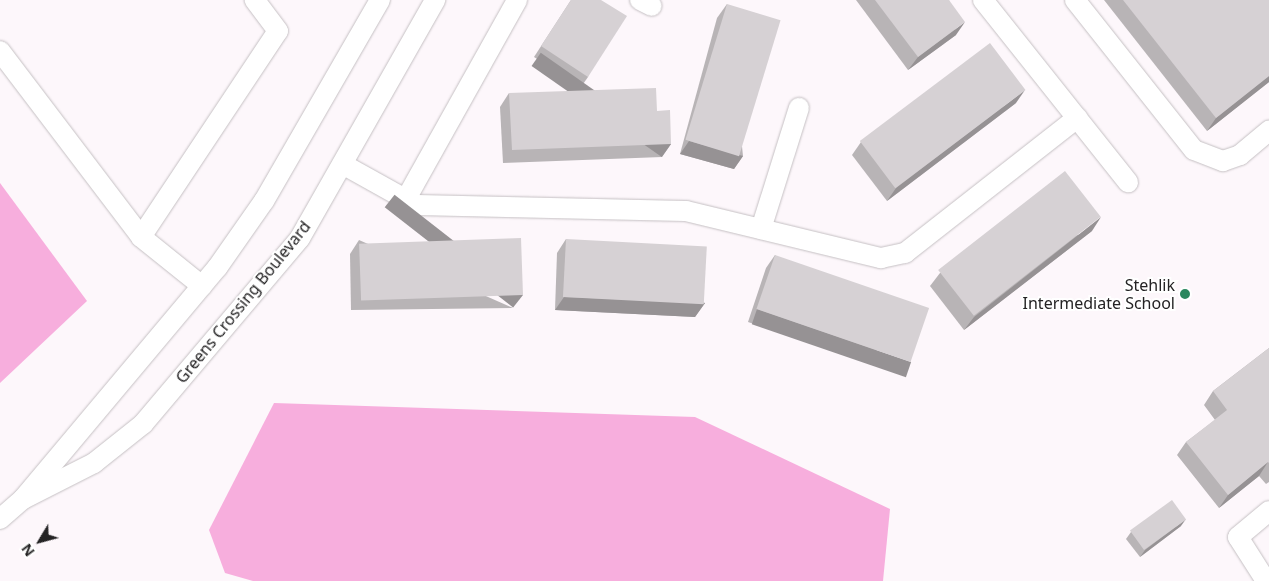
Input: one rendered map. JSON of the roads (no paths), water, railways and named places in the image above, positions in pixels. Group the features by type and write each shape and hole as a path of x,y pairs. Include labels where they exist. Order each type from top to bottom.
{"street":[{"path":"141,237 278,31 255,0"},
{"name":"Greens Crossing Boulevard","path":"0,519 23,498 202,286 264,200 380,0"},
{"name":"Greens Crossing Boulevard","path":"23,498 94,463 143,424 300,238 344,165 434,0"},
{"path":"406,199 517,0"},
{"path":"983,0 1128,182"},
{"path":"1075,0 1194,150 1223,161 1240,155 1269,131"},
{"path":"0,51 141,237 202,286"},
{"path":"761,229 799,108"},
{"path":"344,165 416,205 686,211 881,258 905,252 1077,118"},
{"path":"1266,581 1238,537 1269,511"}],"place":[{"name":"Stehlik Intermediate School","path":"1185,294"}]}
